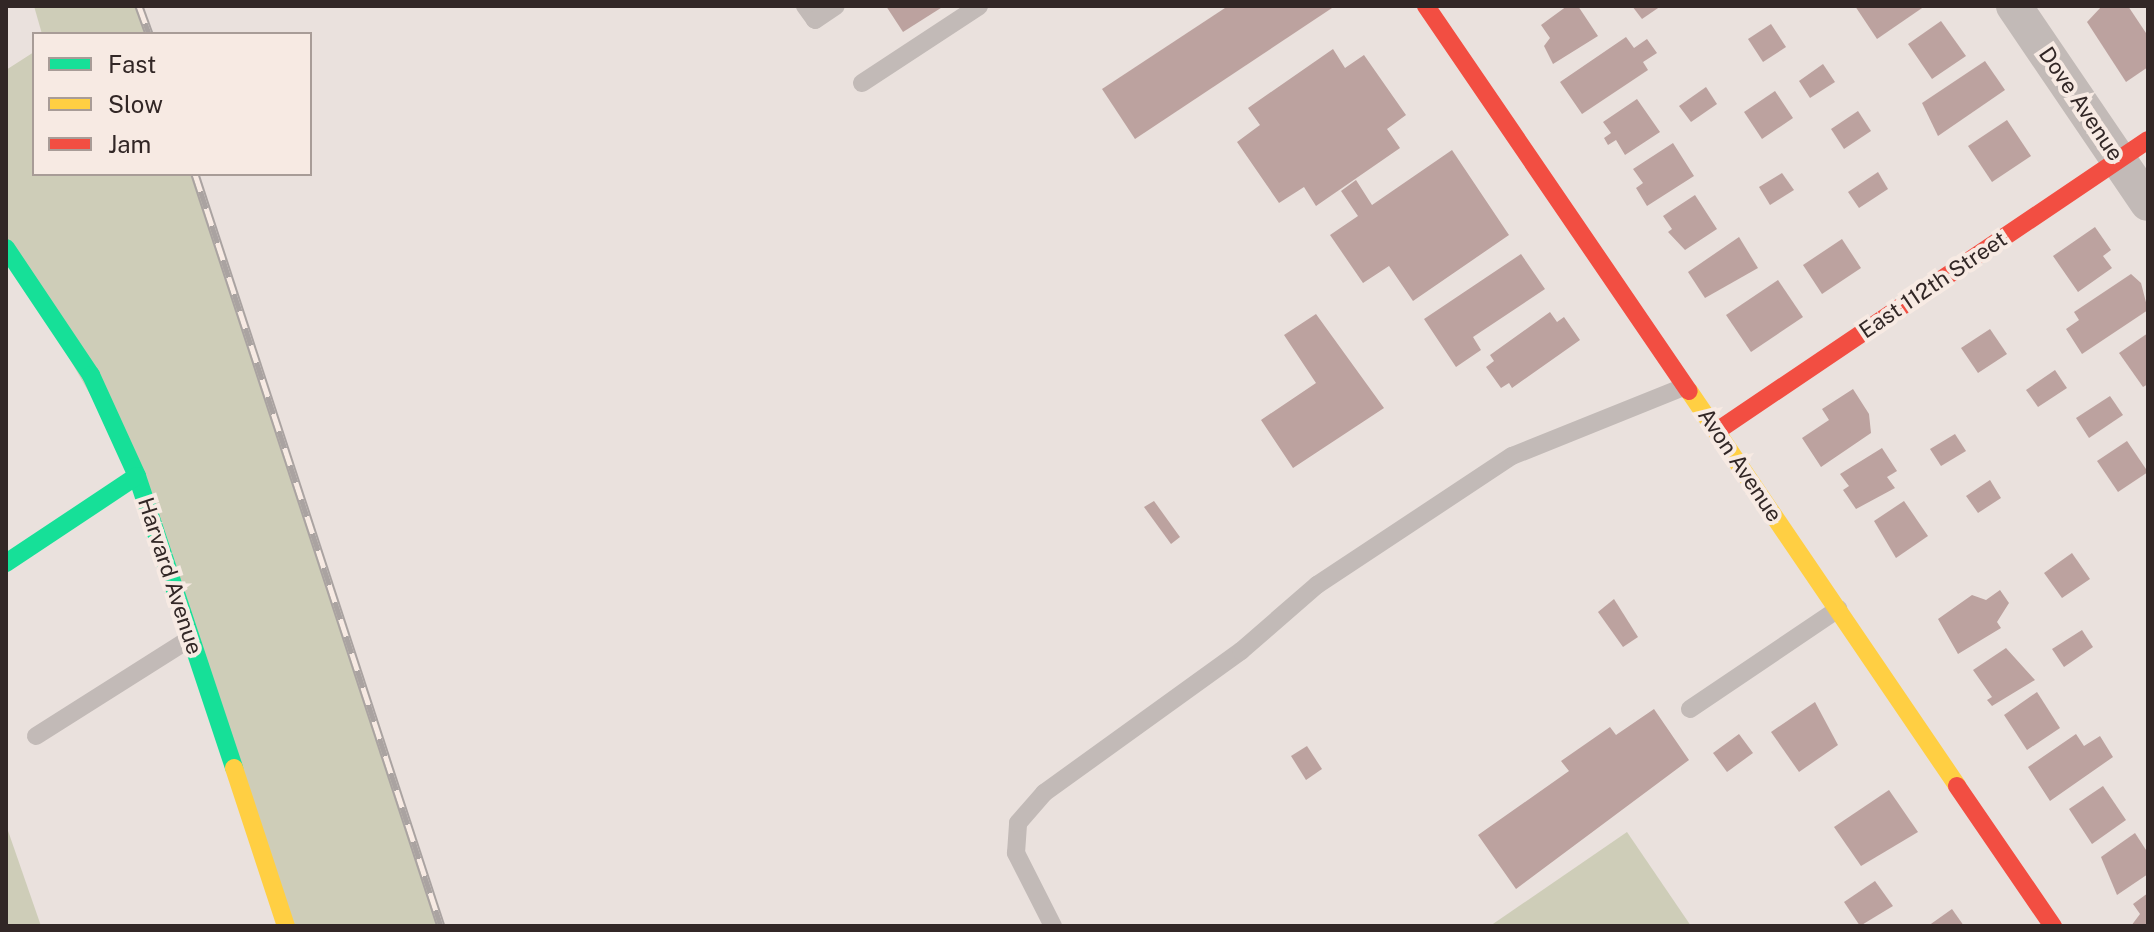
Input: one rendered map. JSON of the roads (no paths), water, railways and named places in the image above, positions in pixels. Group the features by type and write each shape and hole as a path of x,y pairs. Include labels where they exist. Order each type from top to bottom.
{"street":[{"name":"Avon Avenue","path":"1426,6 2053,926"},
{"name":"Dove Avenue","path":"2014,6 2148,203"},
{"name":"East 112th Street","path":"1717,431 2148,140"},
{"name":"Harvard Avenue","path":"6,248 91,375 137,476 286,926"},
{"path":"6,563 137,476"}],"lane":[{"path":"805,6 815,20 836,6"},
{"path":"862,83 979,6"},
{"path":"1053,926 1016,853 1018,823 1044,793 1190,690 1317,585 1512,456 1686,386"},
{"path":"1690,709 1838,609"},
{"path":"36,736 191,638"}],"railway":[{"path":"139,6 148,32"},
{"path":"196,176 441,926"}]}
